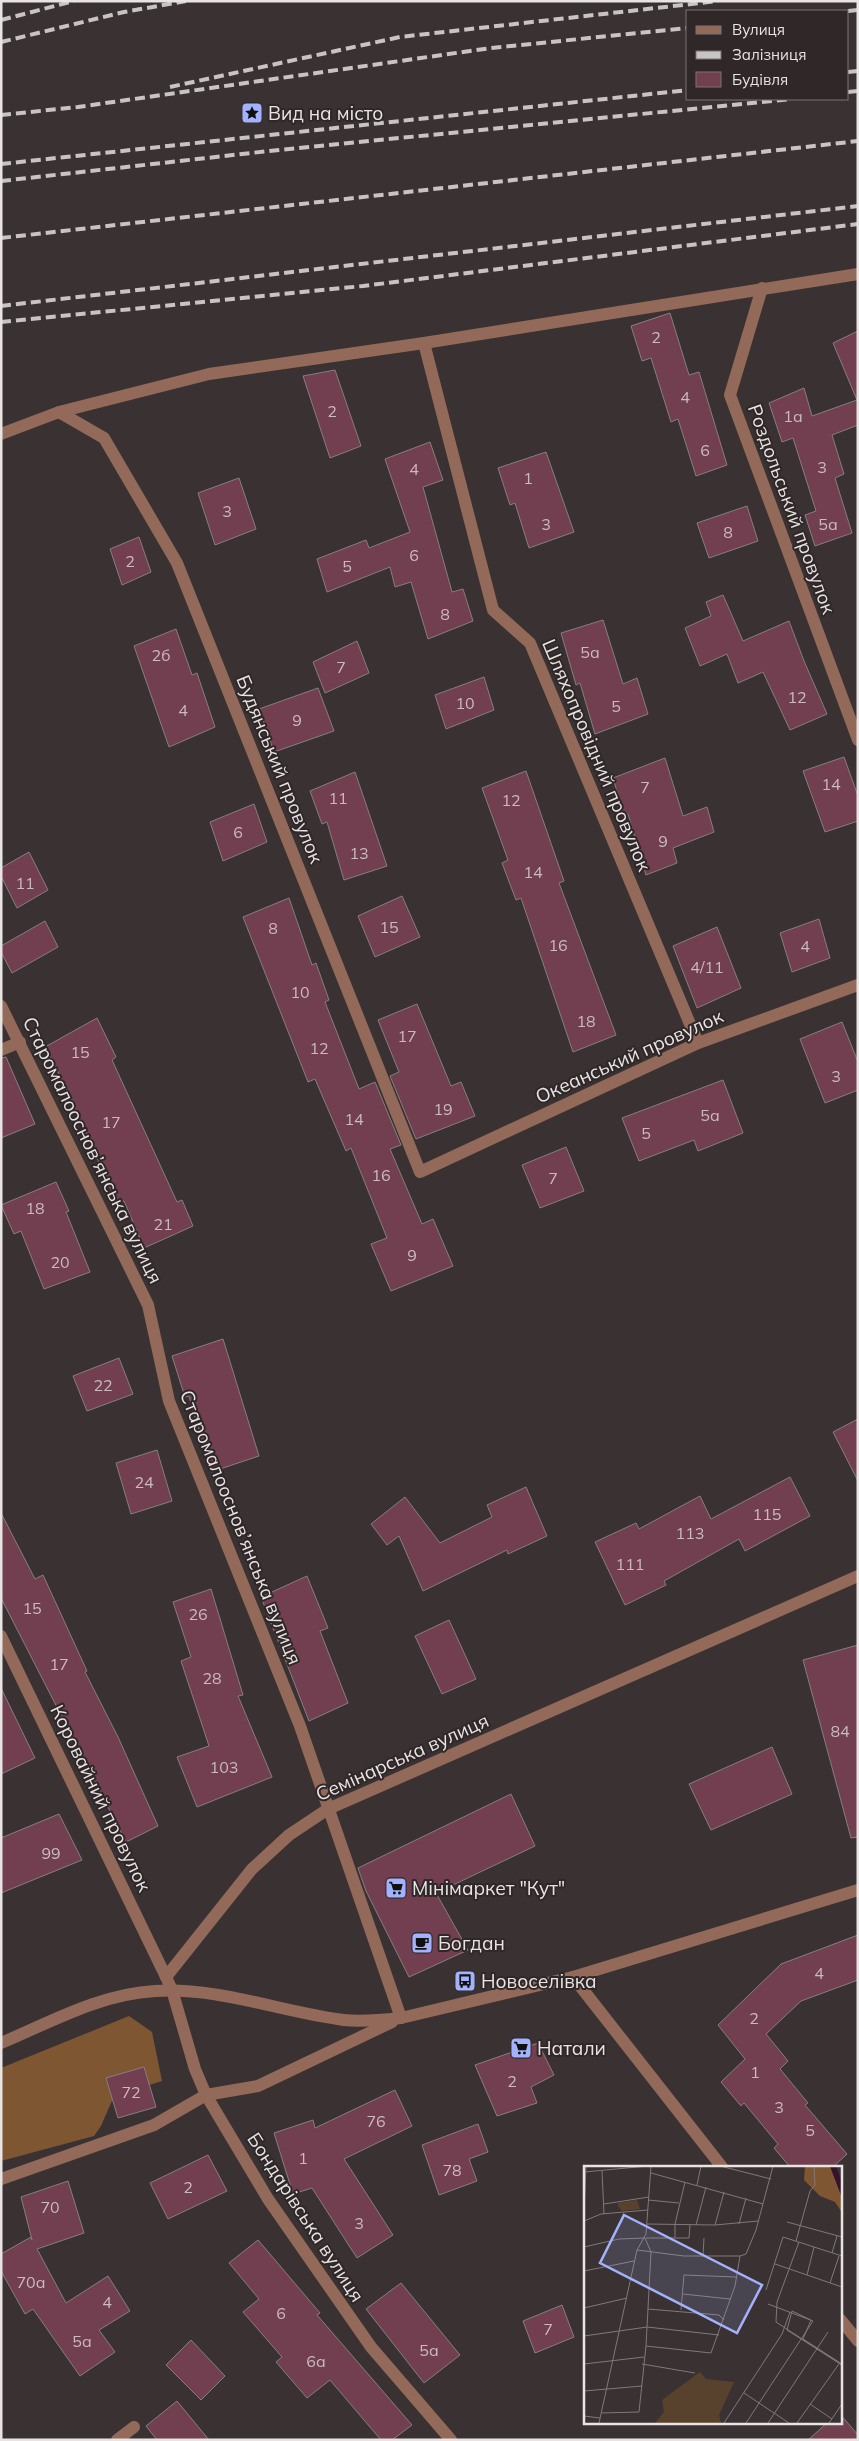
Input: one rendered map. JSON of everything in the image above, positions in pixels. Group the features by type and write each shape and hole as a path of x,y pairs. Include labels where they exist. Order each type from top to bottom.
{"street":[{"path":"1,434 59,412 209,374 424,343 858,274"},
{"name":"Роздольський провулок","path":"762,288 730,395 858,740"},
{"name":"Шляхопровідний провулок","path":"424,343 493,610 530,643 698,1043"},
{"name":"Будянський провулок","path":"59,412 104,438 178,563 420,1172"},
{"name":"Океанський провулок","path":"420,1172 698,1043 858,985"},
{"name":"Старомалооснов’янська вулиця","path":"1,1006 148,1305 169,1401 300,1726 401,2018"},
{"path":"1,1050 20,1042"},
{"name":"Семінарська вулиця","path":"166,1977 252,1869 289,1835 328,1809 858,1576"},
{"name":"Коровайний провулок","path":"1,1636 166,1977"},
{"path":"1,2043 106,1998 134,1993 172,1990 219,1996 345,2020 372,2021 401,2018 573,1976 858,1890"},
{"path":"573,1976 721,2166"},
{"path":"166,1977 172,1990"},
{"name":"Бондарівська вулиця","path":"172,1990 195,2069 206,2095 268,2199 371,2348 451,2440"},
{"path":"1,2179 154,2125 206,2095 258,2086 401,2018"},
{"path":"842,2321 858,2341"},
{"path":"117,2440 134,2427"}],"shaded area":[{"path":"129,2016 152,2032 162,2081 114,2096 101,2126 94,2136 1,2161 1,2068"}],"building":[{"path":"670,313 689,375 699,372 727,465 696,476 678,419 671,422 651,358 642,361 631,326"},
{"path":"858,331 858,425 832,435 844,474 835,478 852,533 815,546 805,515 816,511 793,438 782,442 769,403 804,388 812,416 857,400 833,343"},
{"path":"335,370 361,446 330,458 303,376"},
{"path":"430,442 443,480 423,487 452,592 463,589 473,621 428,639 411,582 395,587 390,567 327,592 317,559 366,540 369,548 410,532 385,459"},
{"path":"546,452 574,532 529,548 515,503 510,505 498,468"},
{"path":"239,478 256,529 215,545 198,493"},
{"path":"747,506 758,541 709,558 697,523"},
{"path":"139,537 151,572 122,585 110,549"},
{"path":"723,595 743,641 789,621 827,714 790,730 763,672 738,683 727,654 700,666 685,628 711,616 706,602"},
{"path":"603,620 623,684 637,678 648,714 595,734 580,683 576,685 561,633"},
{"path":"176,629 192,675 197,673 215,727 169,747 134,646"},
{"path":"357,641 369,673 325,693 313,662"},
{"path":"484,677 494,710 446,729 435,695"},
{"path":"318,688 334,731 274,752 259,709"},
{"path":"844,757 858,796 858,821 825,832 803,771"},
{"path":"665,758 683,816 707,807 714,832 673,848 677,863 646,875 628,814 624,815 613,778"},
{"path":"526,771 564,881 559,883 616,1035 573,1052 521,898 516,900 502,863 508,860 482,788"},
{"path":"355,772 387,866 344,880 327,822 322,824 310,791"},
{"path":"254,804 267,842 223,861 210,822"},
{"path":"29,852 48,890 17,908 1,876 1,868"},
{"path":"402,896 420,937 375,957 358,916"},
{"path":"289,898 312,965 316,963 329,1000 325,1002 359,1089 375,1082 401,1145 390,1149 422,1224 433,1219 453,1266 391,1291 371,1244 387,1238 351,1148 346,1151 315,1079 308,1082 243,917"},
{"path":"819,919 830,958 792,972 780,933"},
{"path":"45,921 58,947 12,973 1,952 1,946"},
{"path":"717,927 741,988 697,1008 673,946"},
{"path":"417,1004 451,1086 461,1082 475,1116 416,1139 390,1076 399,1072 378,1020"},
{"path":"97,1018 116,1057 112,1060 177,1202 182,1200 193,1226 144,1248 124,1201 117,1203 65,1086 45,1047"},
{"path":"842,1022 858,1062 858,1090 825,1103 800,1039"},
{"path":"6,1057 35,1124 1,1138 1,1058"},
{"path":"723,1080 743,1133 698,1151 694,1140 639,1161 622,1118"},
{"path":"566,1147 584,1191 540,1208 522,1165"},
{"path":"56,1182 69,1211 66,1212 90,1272 44,1289 21,1231 14,1234 1,1205"},
{"path":"223,1339 259,1456 211,1472 189,1396 185,1397 172,1356"},
{"path":"119,1358 133,1394 87,1411 73,1376"},
{"path":"858,1419 858,1481 833,1432"},
{"path":"157,1450 172,1501 131,1514 116,1463"},
{"path":"790,1477 810,1516 745,1551 739,1539 664,1581 666,1585 625,1605 595,1542 636,1523 639,1529 700,1496 711,1519"},
{"path":"526,1487 547,1536 508,1554 507,1550 423,1591 399,1536 387,1545 371,1524 405,1497 440,1543 492,1517 487,1505"},
{"path":"1,1513 35,1579 43,1575 87,1671 85,1672 118,1737 158,1826 126,1842 1,1598"},
{"path":"307,1576 328,1628 320,1631 348,1703 309,1721 261,1597"},
{"path":"211,1589 243,1695 238,1696 272,1777 197,1807 177,1757 209,1746 181,1661 191,1657 173,1602"},
{"path":"449,1620 476,1679 442,1694 415,1636"},
{"path":"858,1645 858,1837 851,1838 803,1660"},
{"path":"1,1688 35,1758 1,1774"},
{"path":"772,1747 792,1794 711,1830 689,1784"},
{"path":"511,1794 535,1846 436,1893 468,1950 409,1977 366,1891 358,1868"},
{"path":"59,1814 82,1860 1,1893 1,1838"},
{"path":"858,1935 858,1980 801,2001 766,2034 788,2061 780,2069 808,2103 805,2105 847,2154 834,2166 789,2166 774,2148 778,2144 744,2103 741,2106 721,2082 745,2059 718,2025 781,1964"},
{"path":"538,2043 554,2075 531,2087 537,2103 497,2116 475,2065"},
{"path":"144,2067 156,2107 118,2118 106,2078"},
{"path":"395,2090 412,2126 344,2159 393,2235 357,2258 312,2188 293,2194 274,2133 313,2120 315,2128"},
{"path":"478,2124 488,2152 469,2159 477,2181 439,2195 422,2145"},
{"path":"208,2155 227,2191 168,2219 150,2183"},
{"path":"68,2181 84,2233 37,2249 66,2303 108,2276 130,2311 99,2330 115,2352 80,2376 33,2309 25,2314 1,2271 1,2254 31,2237 32,2240 21,2197"},
{"path":"258,2240 320,2313 317,2315 412,2425 392,2440 381,2440 330,2380 307,2398 276,2362 282,2357 243,2312 259,2299 229,2263"},
{"path":"401,2283 460,2355 424,2383 366,2309"},
{"path":"562,2305 574,2337 535,2353 523,2321"},
{"path":"191,2340 225,2376 201,2400 166,2365"},
{"path":"177,2401 209,2440 157,2440 146,2426"},
{"path":"842,2416 858,2435 858,2440 808,2440 826,2424 842,2424"}],"railway":[{"path":"1,20 74,1"},
{"path":"1,42 124,12 186,1"},
{"path":"170,87 400,37 718,1"},
{"path":"849,11 858,10"},
{"path":"1,115 78,107 491,48 686,28"},
{"path":"849,72 858,71"},
{"path":"1,164 686,90"},
{"path":"849,92 858,91"},
{"path":"1,181 269,151 782,100"},
{"path":"1,238 858,141"},
{"path":"1,306 858,206"},
{"path":"1,322 363,286 858,224"}],"place":[{"name":"Вид на місто","path":"252,113"},
{"name":"Мінімаркет \"Кут\"","path":"396,1888"},
{"name":"Богдан","path":"422,1943"},
{"name":"Новоселівка","path":"465,1981"},
{"name":"Натали","path":"521,2048"}]}
